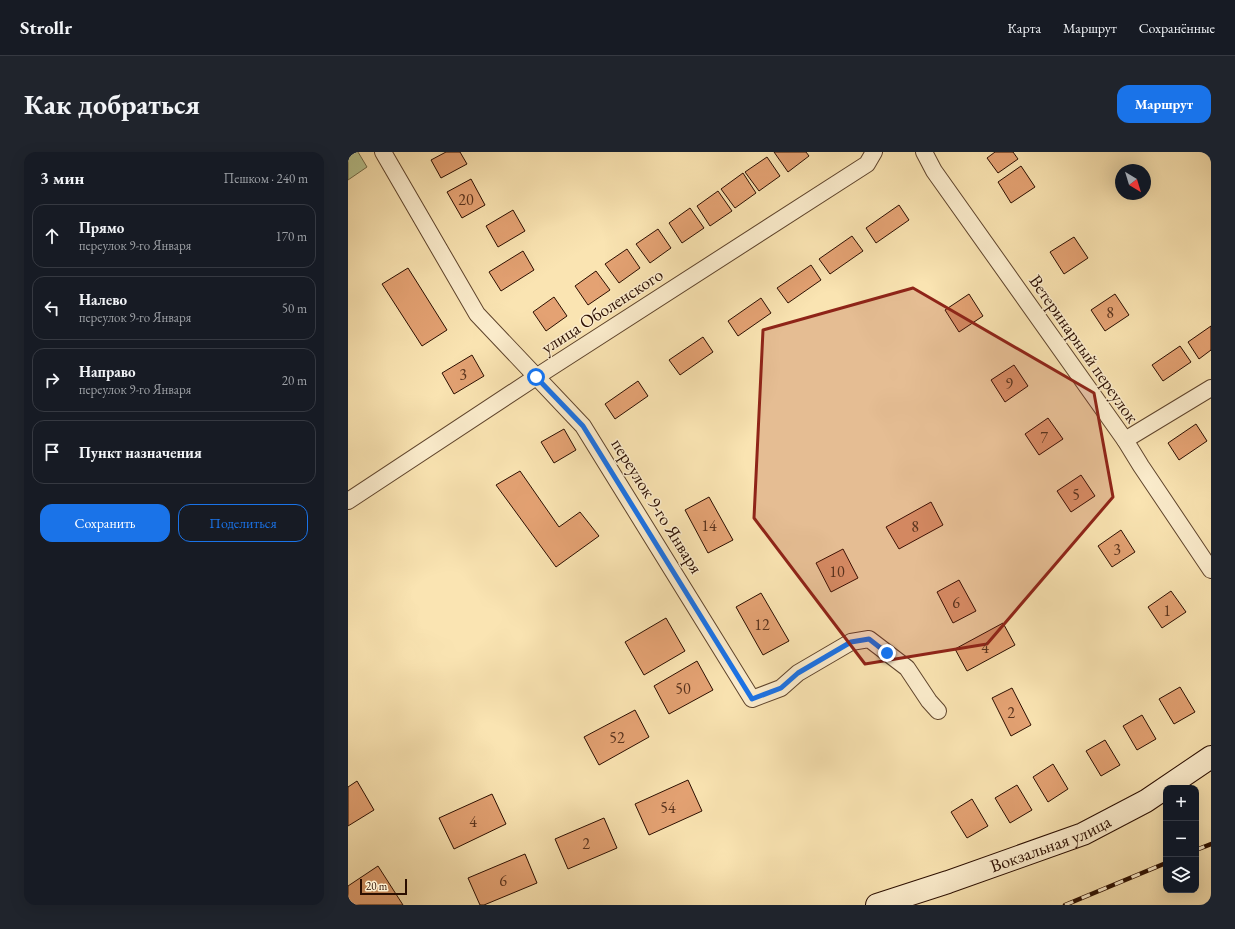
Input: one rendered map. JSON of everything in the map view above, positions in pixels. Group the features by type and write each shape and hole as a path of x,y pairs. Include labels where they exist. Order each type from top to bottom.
{"main road":[{"name":"Вокзальная улица","path":"877,905 948,882 1083,834 1146,801 1211,757"}],"street":[{"name":"переулок 9-го Января","path":"383,152 477,314 583,426 752,699 781,688 798,673 851,642 869,639 907,668 929,702 938,711"},
{"name":"улица Оболенского","path":"348,501 536,377 867,164 874,152"},
{"name":"Ветеринарный переулок","path":"924,152 934,171 1125,440 1211,570"},
{"path":"1125,440 1211,388"}],"highlighted area":[{"path":"913,288 1094,393 1113,497 987,644 865,664 754,518 763,330"}],"green space":[{"path":"348,152 358,152 367,167 348,180"}],"building":[{"path":"446,152 460,152 467,164 441,178 431,160"},
{"path":"774,152 806,152 809,156 788,172"},
{"path":"995,152 1013,152 1018,159 998,173 987,158"},
{"path":"767,157 780,176 759,191 745,172"},
{"path":"1021,166 1035,187 1011,203 998,182"},
{"path":"743,173 756,193 735,208 721,189"},
{"path":"471,179 485,205 462,218 447,192"},
{"path":"718,191 732,211 710,226 697,206"},
{"path":"899,205 909,220 876,243 866,228"},
{"path":"690,208 704,228 682,243 669,223"},
{"path":"513,210 525,231 498,247 486,226"},
{"path":"658,229 671,248 650,263 636,244"},
{"path":"852,236 863,251 830,274 819,259"},
{"path":"1074,237 1088,258 1064,274 1050,252"},
{"path":"627,249 640,268 619,283 605,264"},
{"path":"523,251 534,270 501,291 489,272"},
{"path":"811,265 821,280 788,303 777,288"},
{"path":"408,268 447,330 422,346 382,284"},
{"path":"596,271 610,290 588,305 575,286"},
{"path":"969,294 983,316 959,332 945,310"},
{"path":"1115,294 1129,315 1105,331 1091,310"},
{"path":"554,297 567,316 546,331 533,312"},
{"path":"761,298 771,313 738,336 728,321"},
{"path":"1211,326 1211,350 1199,359 1188,342"},
{"path":"703,337 713,352 680,375 669,360"},
{"path":"1180,346 1191,362 1163,381 1152,365"},
{"path":"472,355 484,376 454,394 442,373"},
{"path":"1014,365 1028,386 1005,402 991,380"},
{"path":"638,381 648,396 615,419 605,404"},
{"path":"1048,418 1063,439 1039,455 1025,434"},
{"path":"1196,424 1207,441 1179,460 1168,443"},
{"path":"564,429 576,450 554,463 541,442"},
{"path":"520,471 559,527 580,512 599,536 556,567 496,485"},
{"path":"1081,475 1095,496 1071,512 1057,491"},
{"path":"709,497 733,540 708,553 685,510"},
{"path":"931,502 943,525 899,549 886,527"},
{"path":"1121,530 1135,552 1112,567 1098,546"},
{"path":"843,549 858,578 831,592 816,563"},
{"path":"959,580 976,611 953,623 937,592"},
{"path":"1171,591 1186,612 1162,628 1148,607"},
{"path":"761,593 789,641 763,655 736,607"},
{"path":"666,618 685,651 644,675 625,642"},
{"path":"1003,623 1015,645 967,671 955,649"},
{"path":"697,661 713,690 669,714 654,686"},
{"path":"1180,687 1195,712 1174,724 1159,699"},
{"path":"1012,688 1031,725 1011,736 992,698"},
{"path":"635,710 649,737 599,765 584,737"},
{"path":"1142,715 1156,739 1137,750 1123,726"},
{"path":"1105,740 1120,765 1101,776 1086,751"},
{"path":"1053,764 1068,789 1048,802 1033,777"},
{"path":"688,780 702,811 649,835 635,804"},
{"path":"357,781 374,810 348,826 348,787"},
{"path":"1017,785 1032,810 1010,823 995,798"},
{"path":"492,794 506,824 454,849 439,818"},
{"path":"972,799 988,826 967,838 951,812"},
{"path":"604,818 617,848 568,869 555,839"},
{"path":"525,854 537,883 484,905 480,905 468,878"},
{"path":"378,866 403,905 351,905 348,900 348,886"}],"railway":[{"path":"1199,849 1211,844"},
{"path":"1065,905 1163,864"}],"route":[{"path":"536,377 583,426 752,699 781,688 798,673 851,642 869,639 887,653"}]}
